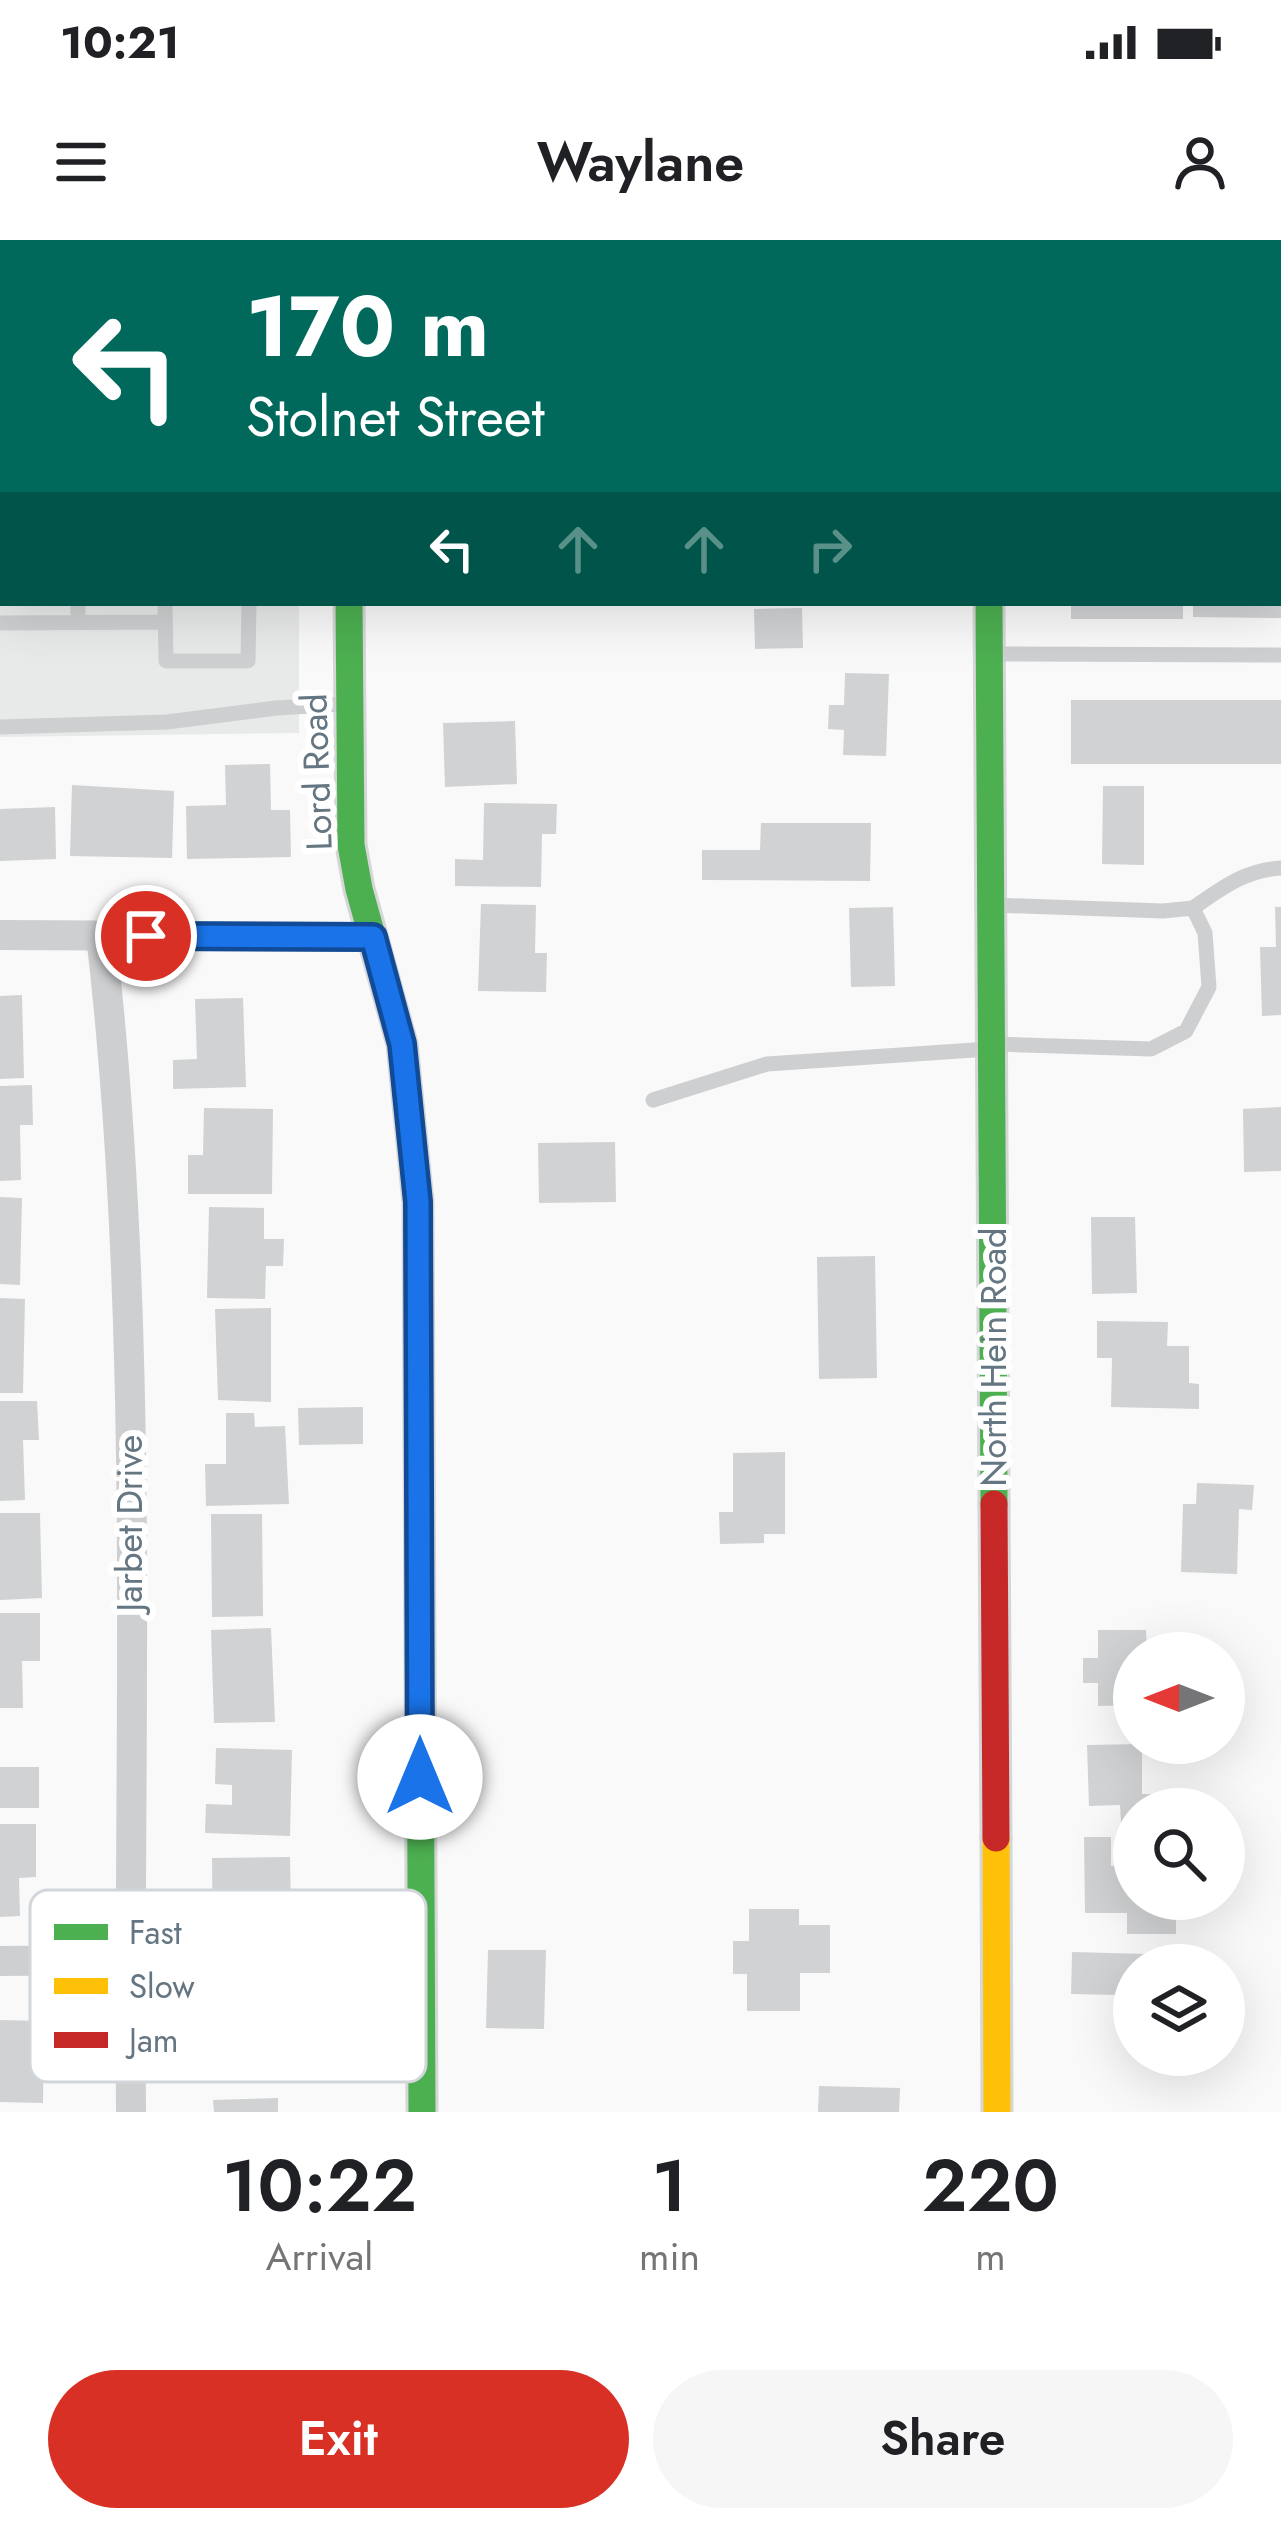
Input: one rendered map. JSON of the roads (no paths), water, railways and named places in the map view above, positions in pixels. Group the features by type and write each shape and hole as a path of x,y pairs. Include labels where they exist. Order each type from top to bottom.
{"main road":[{"name":"Lord Road","path":"349,606 351,845 402,1044 418,1202 421,1890"},
{"name":"North Hein Road","path":"989,606 997,2112"},
{"name":"Lord Road","path":"422,2082 422,2112"}],"street":[{"path":"0,935 373,937"},
{"name":"Jarbet Drive","path":"101,935 117,1072 129,1436 130,1890"},
{"path":"0,1961 30,1961"},
{"name":"Jarbet Drive","path":"131,2082 131,2112"}],"lane":[{"path":"78,606 78,622"},
{"path":"165,606 166,661 248,661 249,606"},
{"path":"0,623 165,622"},
{"path":"989,654 1281,655"},
{"path":"0,727 167,722 349,704"},
{"path":"991,904 1193,908 1236,879 1281,868"},
{"path":"653,1100 767,1064 992,1047 1150,1048 1186,1031 1209,987 1205,933 1193,908"}]}
